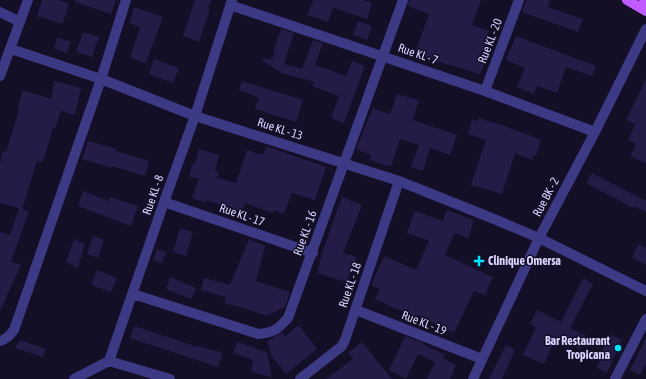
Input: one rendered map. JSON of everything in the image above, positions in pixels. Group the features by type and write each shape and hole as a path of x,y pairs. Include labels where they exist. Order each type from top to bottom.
{"main road":[{"path":"627,0 646,11"}],"street":[{"path":"0,76 28,0"},
{"path":"0,341 10,336 14,330 101,79 126,0"},
{"name":"Rue KL - 16","path":"133,294 258,334 268,333 279,328 288,318 403,0"},
{"name":"Rue KL - 20","path":"485,91 519,0"},
{"name":"Rue KL - 7","path":"231,2 485,91 595,132"},
{"name":"Rue KL - 8","path":"109,361 195,116 231,2"},
{"path":"0,12 20,22"},
{"name":"Rue BK - 2","path":"473,379 539,238 595,132 646,29"},
{"name":"Rue KL - 13","path":"11,49 101,79 195,116 399,181 539,238 646,291"},
{"name":"Rue KL - 18","path":"300,379 342,346 345,340 399,181"},
{"name":"Rue KL - 17","path":"164,202 312,253"},
{"name":"Rue KL - 19","path":"356,310 482,359"},
{"path":"615,379 646,319"},
{"path":"74,379 109,361 170,379"}],"building":[{"path":"42,0 58,0 69,3 63,24 37,16"},
{"path":"75,0 116,0 111,14 75,2"},
{"path":"195,0 211,0 208,8 210,9 199,42 183,36"},
{"path":"313,0 363,0 372,3 367,19 333,8 328,22 307,15"},
{"path":"409,0 481,0 472,25 489,31 484,43 491,46 480,75 415,53 429,14 408,6"},
{"path":"526,0 550,0 548,7 583,19 578,32 522,12"},
{"path":"134,7 163,17 146,63 130,58 140,27 129,23"},
{"path":"358,21 372,26 367,40 353,35"},
{"path":"281,29 294,33 284,64 302,69 313,40 323,43 315,65 346,76 352,61 365,66 344,123 331,118 339,96 312,86 314,82 281,73 262,60 263,58 271,60 275,52 273,51"},
{"path":"83,32 99,37 92,57 76,52"},
{"path":"516,36 596,66 592,76 566,67 557,93 537,86 534,94 517,87 525,68 506,60"},
{"path":"57,37 71,42 67,53 54,49"},
{"path":"154,59 179,68 173,83 149,74"},
{"path":"646,79 646,163 630,156 636,144 628,140 635,124 626,120"},
{"path":"54,81 81,88 75,115 61,111 55,129 53,128 43,162 37,161 22,209 29,211 11,262 21,265 0,311 0,232 10,235 19,208 0,203 0,163 3,151 6,152 19,110 17,109 23,90 51,99"},
{"path":"242,81 303,100 296,122 255,109 259,98 239,90"},
{"path":"397,94 419,100 413,120 457,135 450,155 430,148 423,171 411,167 419,145 400,139 391,167 369,160 371,155 356,149 373,108 390,114"},
{"path":"479,118 541,140 536,156 534,155 532,160 515,153 502,194 471,185 486,140 468,134 472,119 477,121"},
{"path":"88,141 117,149 116,151 149,161 145,176 82,159"},
{"path":"266,146 326,167 315,200 292,193 284,214 273,210 273,213 245,203 241,212 206,200 205,203 192,198 199,179 189,176 193,163 195,164 199,149 219,155 215,171 219,172 217,178 236,183 247,150 263,155"},
{"path":"592,173 646,201 646,212 634,206 633,208 586,183"},
{"path":"83,191 108,201 110,197 138,206 131,226 78,206"},
{"path":"342,197 362,205 343,253 357,257 346,282 317,273 323,250"},
{"path":"447,210 474,220 468,238 454,233 445,255 493,277 485,295 474,291 454,333 418,315 416,318 375,299 380,289 371,285 384,256 416,270 429,241 407,233 415,211 443,221"},
{"path":"180,228 193,232 186,256 173,252"},
{"path":"93,236 104,240 98,258 87,254"},
{"path":"74,239 85,244 78,268 66,262"},
{"path":"249,239 265,246 256,281 290,292 285,307 267,316 224,303 226,297 201,290 204,278 230,285"},
{"path":"639,244 646,248 646,265 632,257"},
{"path":"157,249 166,252 162,263 153,260"},
{"path":"97,270 117,278 111,292 91,285"},
{"path":"170,277 196,288 191,299 166,289"},
{"path":"583,278 593,284 570,328 586,336 580,349 556,337 544,364 523,355 536,327 530,324 537,310 561,322"},
{"path":"299,325 317,349 286,374 271,355 267,341 283,332 284,337"},
{"path":"134,326 198,347 223,353 218,367 130,338"},
{"path":"609,334 622,340 607,373 597,368"},
{"path":"405,336 423,343 445,355 443,358 456,365 450,379 427,379 435,362 418,354 406,379 389,370"},
{"path":"646,338 646,364 640,375 630,370"},
{"path":"20,340 46,349 43,357 15,348"},
{"path":"237,342 267,352 272,377 251,372 253,360 233,353"},
{"path":"362,342 392,379 326,379 353,359 348,353"},
{"path":"506,345 515,350 502,379 489,379"}],"place":[{"name":"Clinique Omersa","path":"479,261"},
{"name":"Bar Restaurant Tropicana","path":"618,348"}]}
